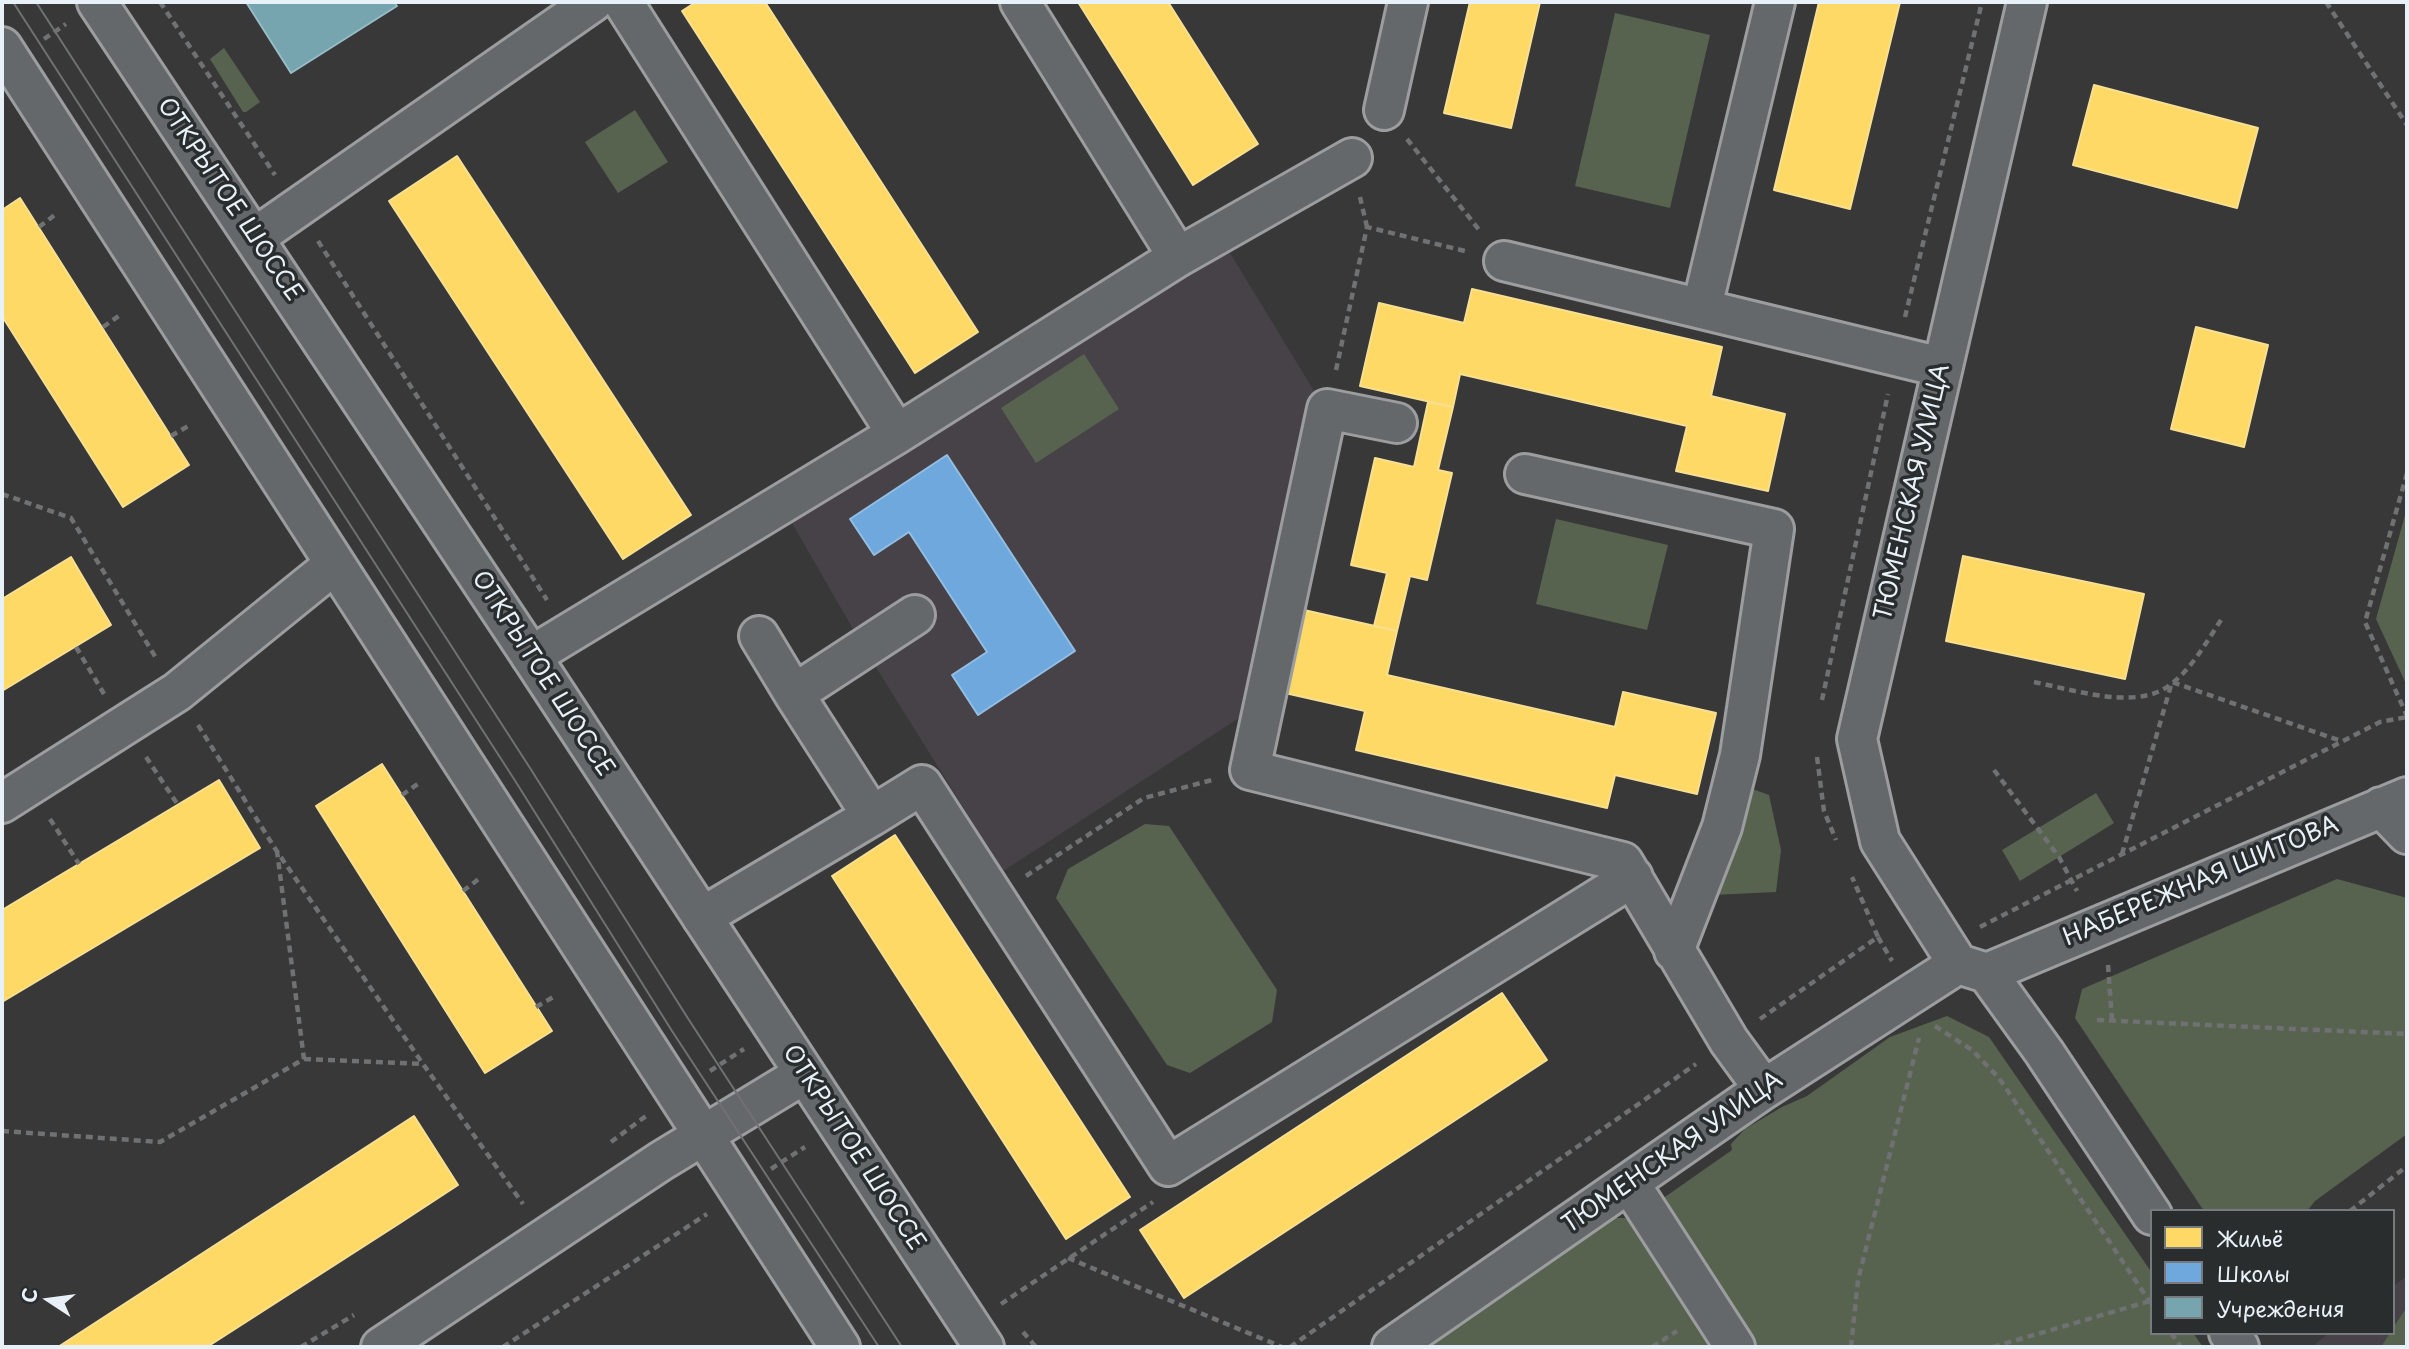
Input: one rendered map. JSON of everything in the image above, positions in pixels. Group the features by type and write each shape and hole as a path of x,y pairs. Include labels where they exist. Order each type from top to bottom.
{"street":[{"name":"ОТКРЫТОЕ ШОССЕ","path":"97,2 531,656 984,1347"},
{"path":"254,238 593,2"},
{"path":"623,2 897,434"},
{"path":"1020,2 1178,257"},
{"path":"1384,110 1408,2"},
{"path":"1702,307 1775,2"},
{"name":"ТЮМЕНСКАЯ УЛИЦА","path":"2027,2 1857,740 1880,841 1963,960 2043,1052 2150,1212"},
{"path":"2,47 840,1347"},
{"path":"531,656 897,434 1178,257 1352,158"},
{"path":"1504,261 1941,367"},
{"path":"1397,423 1327,409 1250,770 1623,862 1729,1041 1764,1089"},
{"path":"1525,474 1774,529 1740,755 1722,827 1674,951"},
{"path":"2,803 177,692 335,564"},
{"path":"793,694 915,615"},
{"path":"760,636 793,694 872,816"},
{"path":"702,917 922,785 1168,1166 1633,877"},
{"name":"НАБЕРЕЖНАЯ ШИТОВА","path":"1963,960 2399,813"},
{"name":"ТЮМЕНСКАЯ УЛИЦА","path":"1392,1347 1764,1089 1963,960"},
{"path":"381,1347 649,1169 804,1074"},
{"path":"1630,1184 1735,1347"}],"path":[{"path":"2326,2 2407,125"},
{"path":"40,42 66,25"},
{"path":"1384,110 1504,261"},
{"path":"39,227 56,215"},
{"path":"1327,409 1367,227 1504,261"},
{"path":"103,327 120,315"},
{"path":"171,436 190,425"},
{"path":"1963,960 2073,880 2379,722 2407,716 2365,622 2407,473"},
{"path":"2,494 71,518 276,850 526,1208"},
{"path":"2034,682 2126,699 2161,691 2181,675 2221,620"},
{"path":"76,647 82,659"},
{"path":"2172,682 2341,741"},
{"path":"2121,855 2172,682"},
{"path":"994,897 1144,798 1250,770"},
{"path":"1994,770 2073,880 2080,898"},
{"path":"402,795 419,783"},
{"path":"170,793 178,805"},
{"path":"276,850 304,1059"},
{"path":"72,853 79,864"},
{"path":"463,891 480,878"},
{"path":"1878,937 1894,965"},
{"path":"2108,959 2112,1020"},
{"path":"536,1007 555,996"},
{"path":"2097,1020 2407,1034"},
{"path":"1932,1023 1972,1050 1999,1078 2150,1301"},
{"path":"1851,1347 1858,1280 1921,1029"},
{"path":"636,1123 718,1065 776,1030"},
{"path":"2,1131 160,1142 304,1059 423,1064"},
{"path":"1000,1304 1163,1195 1168,1166"},
{"path":"2353,1209 2407,1166"},
{"path":"503,1347 699,1219"},
{"path":"1068,1258 1282,1347"},
{"path":"1993,1347 2150,1302"}],"shaded area":[{"path":"1224,243 1314,391 1239,718 1003,871 864,648 792,523"},
{"path":"2407,1276 2407,1347 2318,1347 2315,1344 2326,1335 2395,1335 2395,1285"}],"green space":[{"path":"1615,13 1710,35 1670,208 1575,186"},
{"path":"224,48 260,102 246,112 243,112 210,59"},
{"path":"635,110 668,162 618,193 585,142"},
{"path":"1084,354 1119,409 1036,463 1001,408"},
{"path":"2407,508 2407,686 2376,619"},
{"path":"1556,519 1668,545 1647,630 1536,604"},
{"path":"1747,787 1769,795 1781,850 1776,892 1712,895"},
{"path":"2096,793 2114,823 2020,881 2002,850"},
{"path":"1145,824 1169,826 1277,990 1272,1022 1190,1073 1167,1065 1056,898 1068,869"},
{"path":"2337,879 2407,898 2407,1134 2315,1201 2309,1209 2203,1209 2075,1018 2082,989"},
{"path":"1947,1016 1989,1037 2150,1270 2150,1335 2194,1335 2203,1347 1755,1347 1742,1328 1712,1347 1406,1347 1592,1223 1613,1218 1635,1218 1732,1150 1731,1144 1745,1129 1807,1096 1890,1037"},
{"path":"2407,1307 2407,1347 2381,1347 2389,1335 2395,1335 2395,1325"}],"building: Жильё":[{"path":"696,2 765,2 978,332 915,373 682,11"},
{"path":"1078,2 1168,2 1258,144 1193,185"},
{"path":"1470,2 1540,2 1511,128 1444,113"},
{"path":"1819,2 1900,2 1850,209 1774,190"},
{"path":"2094,85 2258,128 2237,208 2073,165"},
{"path":"457,156 691,515 623,559 389,201"},
{"path":"20,198 189,465 123,507 2,316 2,210"},
{"path":"1472,289 1722,347 1711,396 1785,414 1768,491 1676,471 1687,426 1460,374 1453,407 1360,386 1379,303 1464,323"},
{"path":"2196,327 2268,345 2244,447 2171,429"},
{"path":"1428,402 1453,407 1438,470 1452,473 1427,580 1410,576 1397,631 1374,626 1387,573 1351,565 1375,458 1414,467"},
{"path":"1963,556 2144,594 2125,679 1946,641"},
{"path":"71,557 111,625 2,691 2,599"},
{"path":"1304,610 1397,631 1387,675 1615,727 1623,692 1716,713 1697,794 1615,775 1607,808 1356,750 1365,711 1285,693"},
{"path":"382,764 552,1031 485,1073 316,806"},
{"path":"219,780 260,848 2,1002 2,910"},
{"path":"895,835 1130,1197 1066,1239 832,876"},
{"path":"1502,993 1547,1060 1184,1298 1140,1230"},
{"path":"414,1116 458,1185 400,1223 207,1347 58,1347"}],"building: Школы":[{"path":"947,455 1075,651 978,715 952,675 987,652 909,532 874,555 850,519"}],"building: Учреждения":[{"path":"246,2 394,2 397,6 291,73"}],"tram line":[{"path":"13,2 514,779 672,1031 879,1347"},
{"path":"36,2 902,1347"}]}
